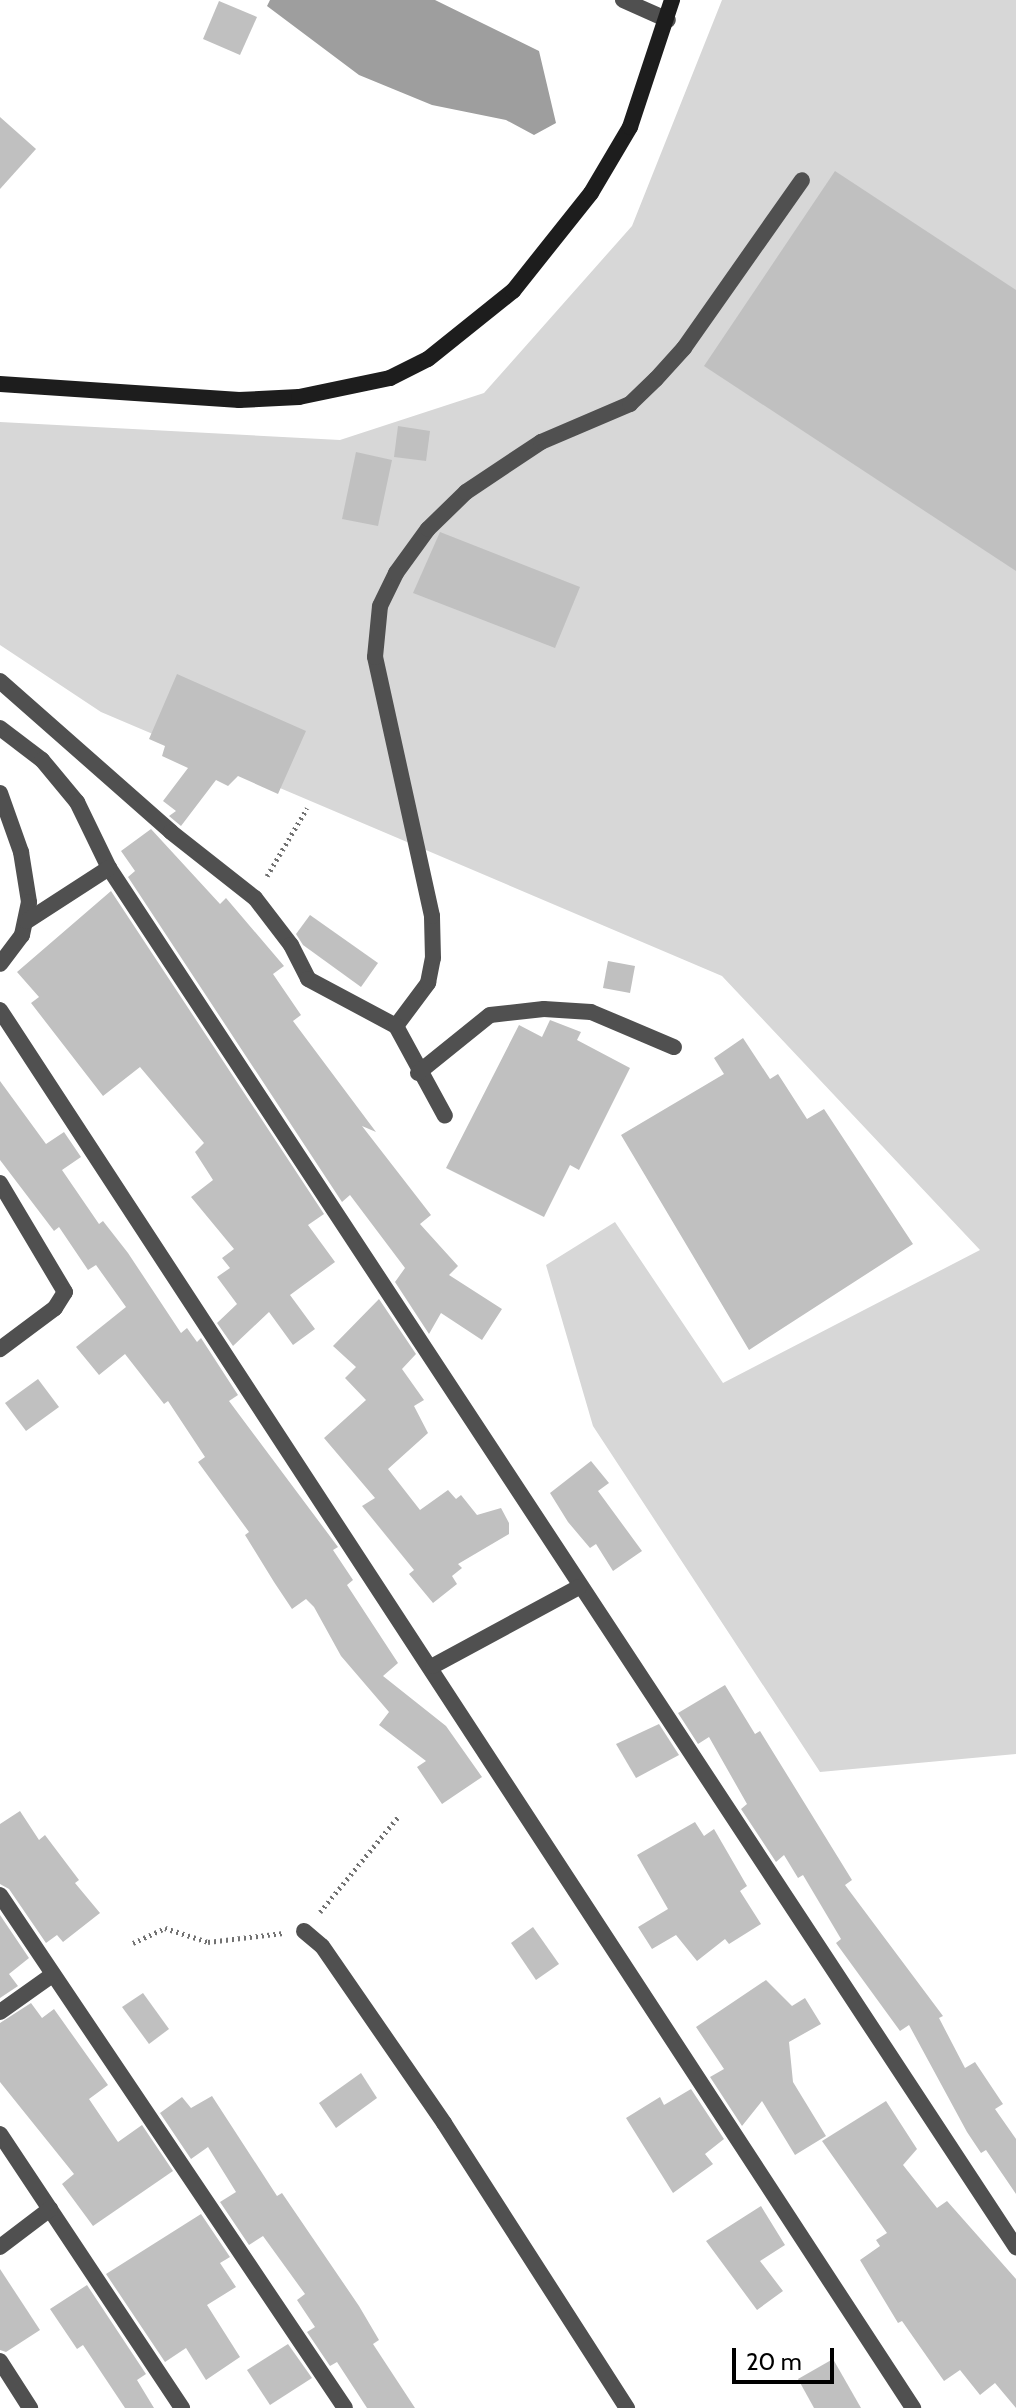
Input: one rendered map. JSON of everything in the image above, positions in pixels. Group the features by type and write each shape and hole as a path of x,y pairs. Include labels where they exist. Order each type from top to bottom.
{"main road":[{"path":"0,384 239,400 299,397 375,382 428,359 513,291 554,246 630,127 668,20 672,0"}],"street":[{"path":"623,0 668,20"},
{"path":"396,1026 428,983 433,958 432,916 375,657 380,606 396,573 428,529 466,492 541,442 630,404 647,387 684,348 802,180"},
{"path":"0,681 171,832 255,898 291,945 308,979 396,1026 418,1073 445,1116"},
{"path":"0,728 42,760 77,802 109,868 579,1587 1016,2247"},
{"path":"0,793 27,879 27,921"},
{"path":"0,964 27,921 109,868"},
{"path":"418,1073 490,1015 544,1009 591,1012 674,1047"},
{"path":"0,1010 433,1666 913,2408"},
{"path":"0,1183 65,1292 55,1308 0,1349"},
{"path":"433,1666 579,1587"},
{"path":"0,1895 345,2408"},
{"path":"304,1931 322,1946 444,2123 627,2408"},
{"path":"0,2012 52,1975"},
{"path":"0,2134 182,2408"},
{"path":"0,2247 50,2209"},
{"path":"0,2361 30,2408"}],"path":[{"path":"255,898 307,808"},
{"path":"133,1943 165,1928 208,1942 304,1931 398,1817"}],"shaded area":[{"path":"270,0 435,0 539,51 556,123 534,135 506,120 432,105 359,75 267,6"},
{"path":"722,0 1016,0 1016,1754 820,1772 593,1426 546,1265 615,1222 723,1383 980,1250 722,976 101,712 0,645 0,422 340,440 484,393 632,226"}],"building":[{"path":"219,1 257,17 240,55 203,39"},
{"path":"0,117 36,149 0,189"},
{"path":"835,171 1016,290 1016,571 704,366"},
{"path":"398,426 430,431 426,461 394,457"},
{"path":"356,452 392,460 378,526 342,519"},
{"path":"440,532 580,587 555,648 413,593"},
{"path":"177,674 306,731 278,794 238,776 228,786 216,780 181,826 169,816 176,811 163,801 188,768 162,756 165,746 149,739"},
{"path":"151,829 220,904 226,898 284,966 273,974 301,1015 293,1021 376,1132 362,1126 431,1215 420,1224 458,1266 449,1275 502,1309 482,1340 441,1313 429,1334 395,1282 405,1268 350,1195 342,1202 128,877 135,871 121,851"},
{"path":"111,891 324,1214 308,1225 335,1262 290,1295 315,1329 293,1345 269,1312 233,1346 217,1323 237,1304 217,1277 230,1268 222,1258 234,1249 191,1197 213,1180 195,1152 204,1143 140,1067 103,1096 31,1003 39,997 17,972"},
{"path":"310,915 378,963 361,987 303,945 296,934"},
{"path":"608,961 635,966 630,993 603,988"},
{"path":"550,1020 581,1032 577,1040 630,1068 579,1170 570,1165 544,1217 446,1168 519,1025 542,1037"},
{"path":"743,1038 770,1079 778,1074 807,1119 824,1109 913,1244 749,1350 621,1135 724,1074 714,1058"},
{"path":"0,1081 46,1144 64,1132 81,1157 62,1170 99,1224 103,1221 128,1253 181,1333 187,1328 197,1342 201,1338 238,1395 229,1401 338,1547 333,1550 353,1580 347,1585 398,1663 383,1676 446,1726 482,1777 442,1804 417,1767 426,1761 379,1725 389,1712 341,1656 314,1607 306,1599 292,1609 245,1535 249,1532 198,1462 205,1457 168,1401 164,1404 125,1354 99,1375 76,1347 126,1307 96,1265 88,1270 59,1227 54,1231 0,1160"},
{"path":"379,1299 416,1354 402,1369 424,1400 414,1406 428,1433 388,1469 420,1510 448,1490 456,1499 461,1495 477,1515 501,1508 509,1523 509,1534 458,1564 462,1568 452,1576 457,1584 433,1603 409,1574 414,1570 362,1506 375,1498 324,1438 366,1400 345,1378 356,1367 333,1346"},
{"path":"38,1379 59,1407 26,1431 5,1403"},
{"path":"591,1461 609,1483 598,1491 642,1551 613,1571 596,1544 590,1548 568,1522 550,1493"},
{"path":"725,1685 755,1734 760,1731 852,1880 845,1885 943,2016 939,2018 965,2068 975,2062 1003,2104 995,2109 1016,2139 1016,2194 986,2150 981,2153 967,2132 909,2025 900,2031 836,1943 841,1939 803,1875 798,1878 784,1855 776,1862 741,1809 747,1804 709,1737 698,1744 678,1713"},
{"path":"659,1724 679,1755 636,1778 616,1744"},
{"path":"20,1811 39,1840 45,1835 79,1880 75,1883 100,1913 63,1942 57,1935 46,1943 9,1889 0,1884 0,1824"},
{"path":"695,1822 704,1836 714,1829 747,1886 740,1891 761,1924 729,1944 725,1939 697,1961 676,1935 652,1949 638,1927 668,1909 637,1855"},
{"path":"0,1915 29,1958 9,1974 18,1986 0,1998"},
{"path":"533,1927 559,1964 536,1980 511,1943"},
{"path":"766,1980 792,2006 805,1998 821,2024 789,2042 793,2082 826,2136 795,2155 762,2101 742,2126 710,2077 724,2069 696,2027"},
{"path":"143,1993 169,2029 149,2044 122,2007"},
{"path":"31,2003 42,2018 54,2009 108,2085 89,2099 118,2142 142,2125 173,2171 93,2226 62,2184 74,2174 0,2082 0,2023"},
{"path":"361,2073 377,2098 336,2128 319,2103"},
{"path":"691,2089 724,2139 705,2154 713,2164 673,2193 626,2118 660,2097 664,2105"},
{"path":"212,2096 277,2196 282,2193 359,2306 379,2340 373,2344 415,2408 367,2408 337,2362 330,2366 307,2332 315,2327 297,2300 305,2294 263,2236 249,2245 220,2202 236,2192 208,2147 191,2159 160,2113 182,2097 191,2108"},
{"path":"886,2101 917,2149 903,2165 937,2208 947,2201 1016,2279 1016,2408 995,2383 980,2395 960,2370 944,2381 902,2321 898,2323 860,2260 880,2246 876,2240 887,2233 822,2141"},
{"path":"761,2206 785,2245 760,2261 783,2291 757,2310 706,2241"},
{"path":"201,2214 230,2257 220,2263 236,2287 207,2305 240,2357 206,2380 186,2348 165,2362 106,2274"},
{"path":"0,2269 40,2330 6,2352 0,2350"},
{"path":"87,2285 146,2374 137,2380 154,2408 125,2408 83,2345 77,2349 50,2309"},
{"path":"288,2344 312,2378 270,2405 247,2370"},
{"path":"833,2359 861,2408 814,2408 798,2379"}]}
